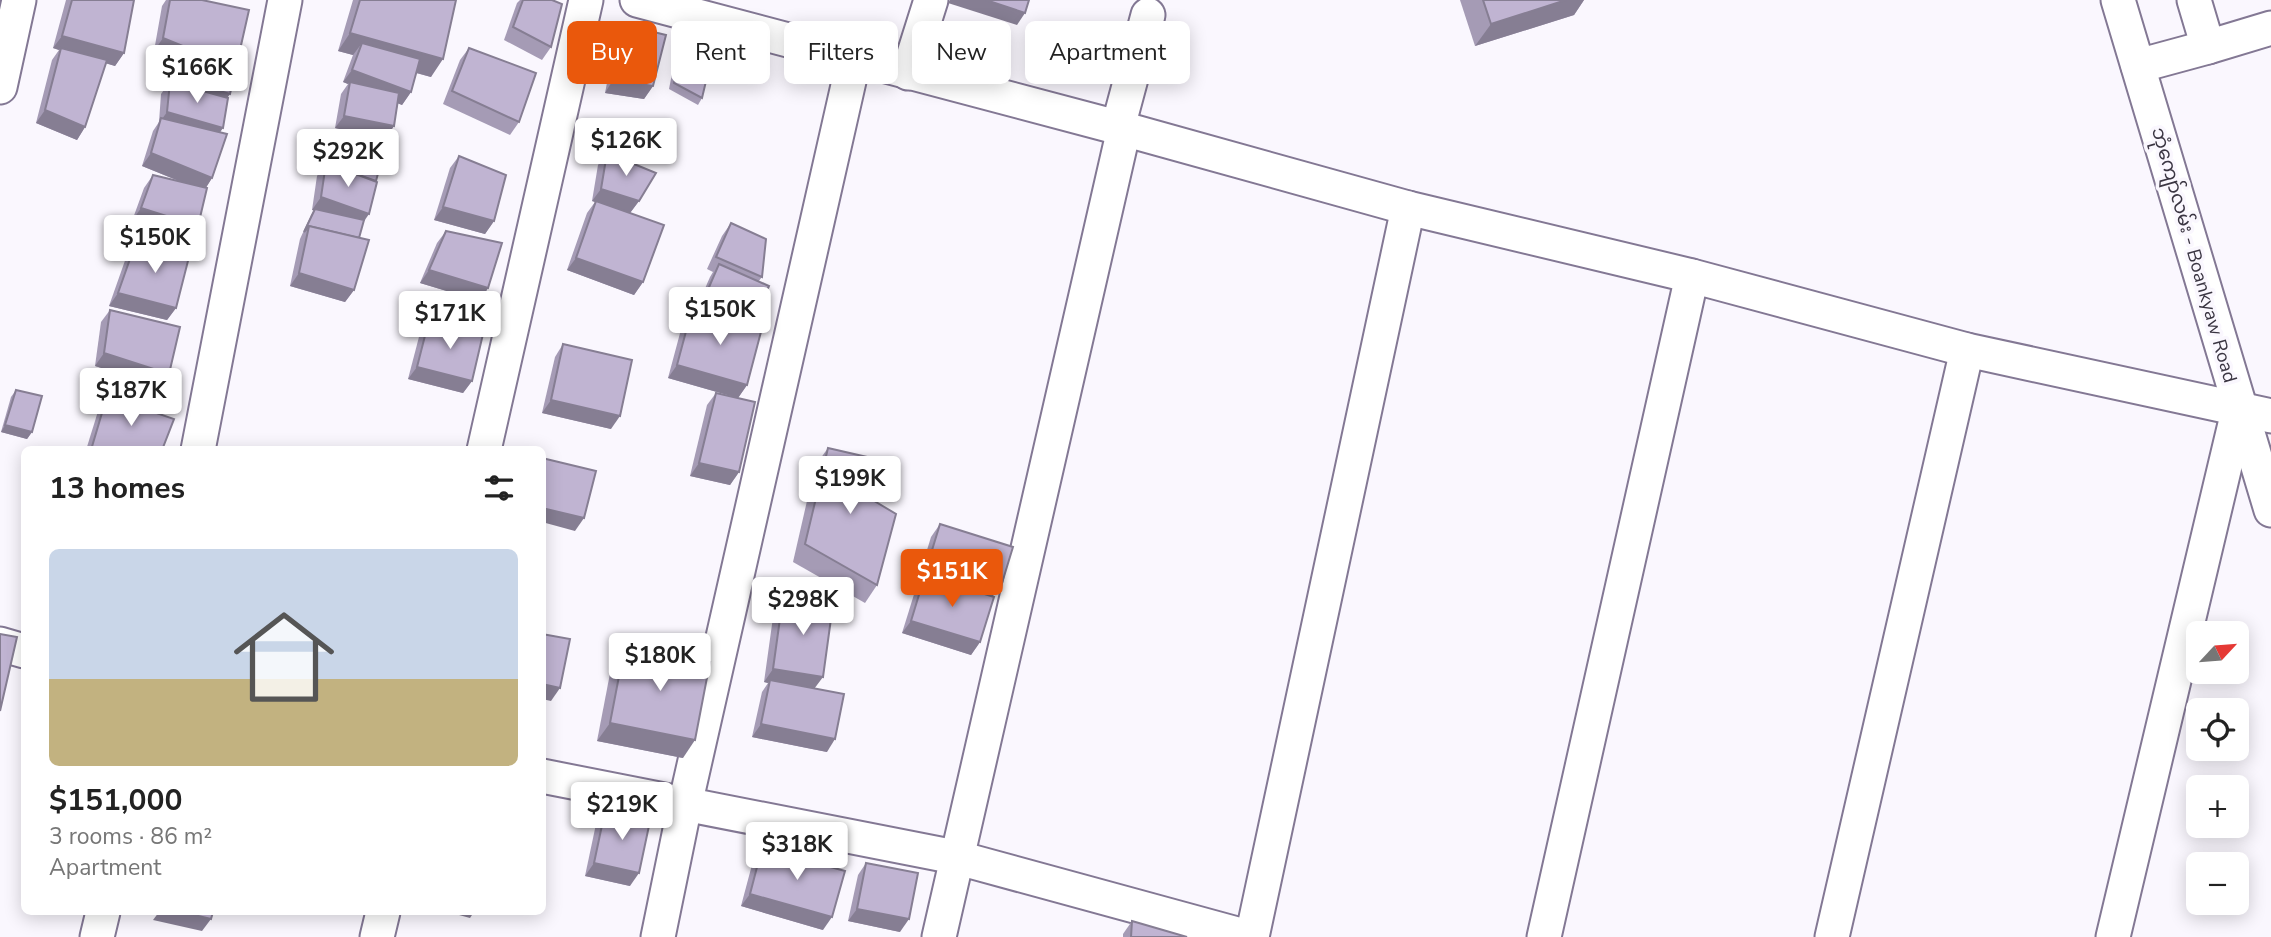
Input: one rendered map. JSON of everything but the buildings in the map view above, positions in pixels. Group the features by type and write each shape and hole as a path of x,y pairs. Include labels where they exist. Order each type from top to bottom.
{"street":[{"path":"0,87 19,0"},
{"path":"199,446 285,0"},
{"path":"485,446 586,0"},
{"path":"637,0 784,40"},
{"path":"908,73 931,0"},
{"name":"ဘုံကျော်လမ်း - Boankyaw Road","path":"2118,0 2271,510"},
{"path":"2194,0 2208,47"},
{"path":"939,937 1148,15"},
{"path":"2138,66 2271,28"},
{"path":"898,70 1121,128 1408,208 1692,276 1967,349 2271,416"},
{"path":"658,937 685,805 848,84"},
{"path":"546,777 955,857 1250,937 1408,208"},
{"path":"1544,937 1692,276"},
{"path":"1832,937 1967,349"},
{"path":"2113,937 2239,407"},
{"path":"0,644 21,650"},
{"path":"97,937 102,915"},
{"path":"377,937 382,915"}]}
